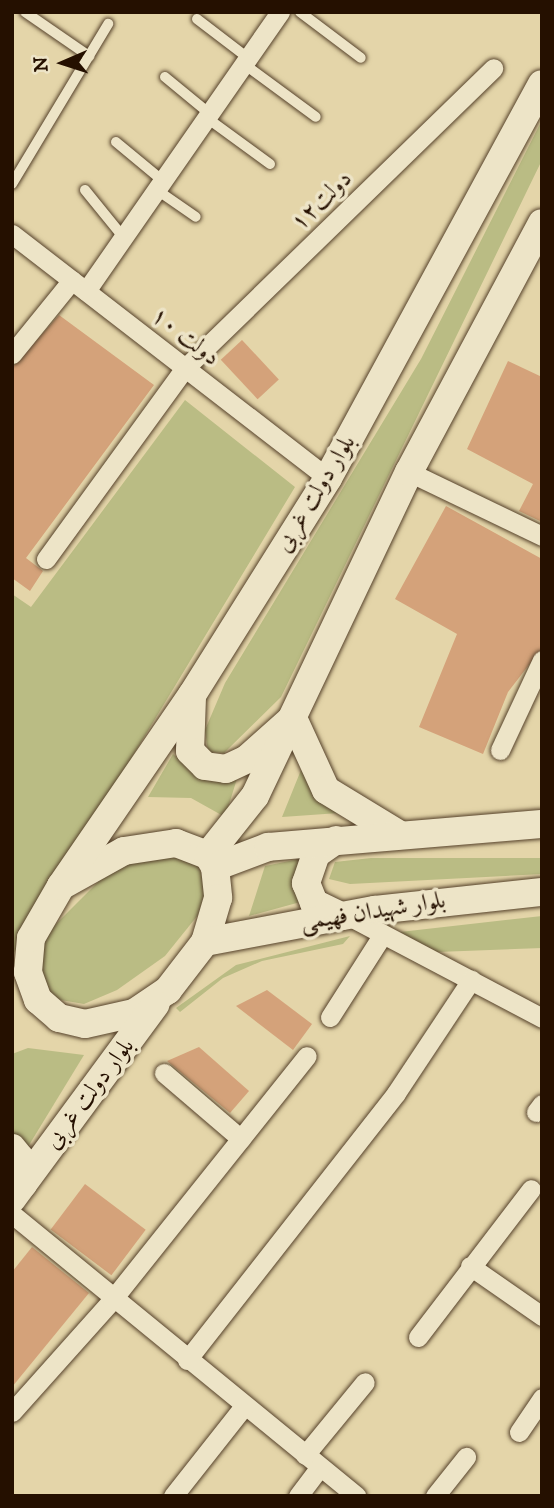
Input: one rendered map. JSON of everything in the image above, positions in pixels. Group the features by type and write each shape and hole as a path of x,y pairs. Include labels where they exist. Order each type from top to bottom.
{"main road":[{"name":"بلوار دولت غربی","path":"61,886 192,695 328,478 542,84"},
{"path":"31,938 28,972 38,1000 59,1018 85,1024 115,1019 167,990 205,942 218,898 211,861 255,796 409,472 542,223"},
{"path":"192,695 190,751 205,766 226,769 247,759 293,718"},
{"path":"293,718 326,790 400,835"},
{"path":"12,977 61,886 99,860 151,845 176,843 211,861 268,847 542,824"},
{"path":"336,840 316,854 306,883 314,903 344,915"},
{"name":"بلوار شهیدان فهیمی","path":"205,942 344,915 542,892"},
{"name":"بلوار دولت غربی","path":"18,1191 167,990"},
{"path":"12,1149 22,1159 18,1191"}],"street":[{"path":"12,354 124,238 280,12"},
{"name":"۱۲دولت","path":"46,559 185,368 493,68"},
{"name":"۱۰ دولت","path":"12,234 328,478"},
{"path":"409,472 542,537"},
{"path":"500,750 542,660"},
{"path":"344,915 542,1018"},
{"path":"330,1017 383,934"},
{"path":"187,1360 396,1093 471,979"},
{"path":"12,1412 113,1300 307,1056"},
{"path":"163,1073 241,1139"},
{"path":"418,1337 531,1189"},
{"path":"12,1214 113,1300 356,1496"},
{"path":"470,1266 542,1316"},
{"path":"299,1496 313,1461 365,1382"},
{"path":"519,1432 542,1398"},
{"path":"173,1496 244,1406"},
{"path":"435,1496 466,1457"}],"lane":[{"path":"25,12 89,56"},
{"path":"300,12 361,58"},
{"path":"197,19 316,117"},
{"path":"12,184 108,24"},
{"path":"165,78 208,116 270,164"},
{"path":"116,142 196,217"},
{"path":"85,190 124,238"}],"green space":[{"path":"542,120 542,160 281,697 224,753 208,752 205,730 225,683 421,359"},
{"path":"185,400 295,487 12,956 12,594 31,607"},
{"path":"173,754 197,776 241,766 225,817 191,798 148,797"},
{"path":"301,770 314,791 339,813 282,817"},
{"path":"160,848 198,864 206,889 198,915 165,956 117,990 84,1004 55,999 35,966 48,932 102,878"},
{"path":"371,858 542,858 542,874 350,884 329,879 335,862"},
{"path":"299,859 295,880 304,901 249,916 265,866"},
{"path":"542,916 542,948 437,952 400,932"},
{"path":"350,936 343,944 262,961 223,978 180,1012 176,1008 236,965"},
{"path":"28,1048 84,1055 26,1150 12,1131 12,1054"}],"building":[{"path":"59,315 154,385 26,558 43,571 30,591 12,578 12,368"},
{"path":"242,340 279,379 258,399 221,360"},
{"path":"508,361 542,377 542,522 519,511 533,484 467,449"},
{"path":"446,506 542,559 542,648 508,692 483,754 419,727 457,634 395,599"},
{"path":"267,990 312,1024 293,1050 236,1006"},
{"path":"199,1047 249,1091 230,1113 167,1061"},
{"path":"85,1184 146,1230 111,1275 51,1230"},
{"path":"32,1247 89,1293 12,1387 12,1272"}]}
